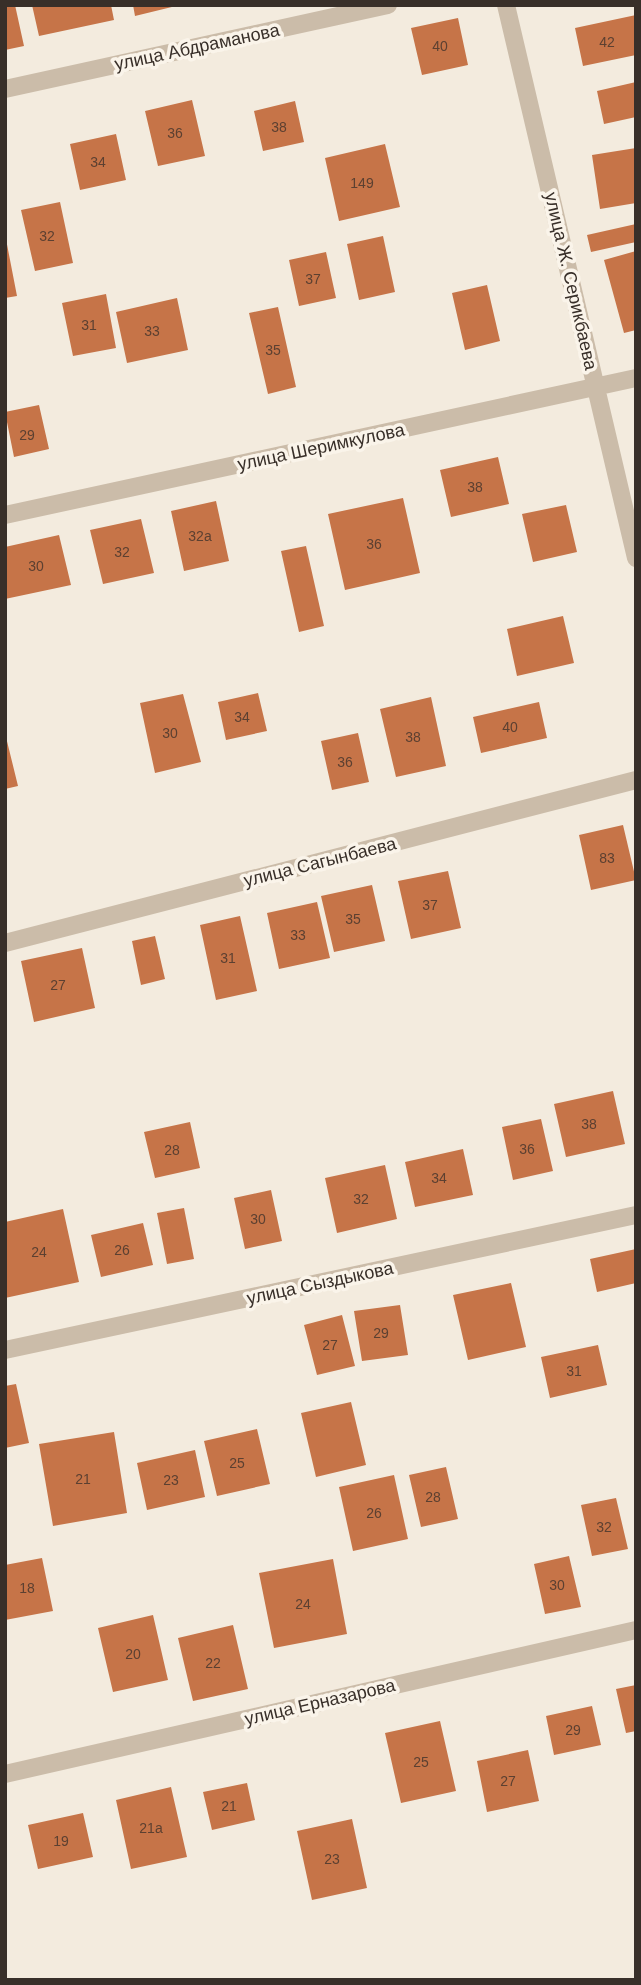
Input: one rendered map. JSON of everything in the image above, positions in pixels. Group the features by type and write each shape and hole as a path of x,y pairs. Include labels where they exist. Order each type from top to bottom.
{"street":[{"name":"улица Абдраманова","path":"5,89 388,5"},
{"name":"улица Ж. Серикбаева","path":"506,5 636,558"},
{"name":"улица Шеримкулова","path":"5,515 636,378"},
{"name":"улица Сагынбаева","path":"5,943 636,780"},
{"name":"улица Сыздыкова","path":"5,1350 636,1215"},
{"name":"улица Ерназарова","path":"5,1774 636,1630"}],"building":[{"path":"5,5 15,5 24,46 5,50"},
{"path":"32,5 111,5 114,20 39,36"},
{"path":"133,5 176,5 176,6 135,16"},
{"path":"636,15 636,55 583,66 575,28"},
{"path":"458,18 468,65 422,75 411,28"},
{"path":"636,82 636,117 604,124 597,91"},
{"path":"192,100 205,156 158,166 145,111"},
{"path":"295,101 304,142 263,151 254,111"},
{"path":"116,134 126,180 80,190 70,144"},
{"path":"385,144 400,207 339,221 325,158"},
{"path":"636,148 636,203 600,209 592,155"},
{"path":"60,202 73,263 35,271 21,210"},
{"path":"636,224 636,242 591,252 587,235"},
{"path":"5,234 17,296 5,298"},
{"path":"383,236 395,292 359,300 347,244"},
{"path":"636,251 636,330 624,333 604,260"},
{"path":"326,252 336,298 299,306 289,260"},
{"path":"487,285 500,341 465,350 452,293"},
{"path":"106,294 116,348 73,356 62,303"},
{"path":"177,298 188,350 127,363 116,312"},
{"path":"278,307 296,387 268,394 249,313"},
{"path":"39,405 49,449 14,457 5,412"},
{"path":"498,457 509,504 451,517 440,470"},
{"path":"403,498 420,573 345,590 328,514"},
{"path":"216,501 229,561 184,571 171,511"},
{"path":"566,505 577,552 533,562 522,514"},
{"path":"141,519 154,573 103,584 90,530"},
{"path":"59,535 71,585 5,599 5,547"},
{"path":"306,546 324,626 299,632 281,551"},
{"path":"563,616 574,663 517,676 507,629"},
{"path":"258,693 267,731 226,740 218,702"},
{"path":"183,694 201,762 155,773 140,703"},
{"path":"431,697 446,766 396,777 380,709"},
{"path":"539,702 547,738 481,753 473,717"},
{"path":"5,733 18,786 5,789"},
{"path":"358,733 369,782 332,790 321,741"},
{"path":"623,825 636,880 591,890 579,835"},
{"path":"448,871 461,928 411,939 398,881"},
{"path":"372,885 385,941 334,952 321,896"},
{"path":"317,902 330,958 279,969 267,913"},
{"path":"240,916 257,991 216,1000 200,925"},
{"path":"155,936 165,979 141,985 132,941"},
{"path":"82,948 95,1008 34,1022 21,961"},
{"path":"613,1091 625,1144 566,1157 554,1104"},
{"path":"541,1119 553,1171 513,1180 502,1127"},
{"path":"190,1122 200,1168 155,1178 144,1132"},
{"path":"463,1149 473,1195 415,1207 405,1162"},
{"path":"385,1165 397,1219 337,1233 325,1178"},
{"path":"271,1190 282,1241 245,1249 234,1198"},
{"path":"184,1208 194,1259 167,1264 157,1213"},
{"path":"63,1209 79,1282 5,1298 5,1222"},
{"path":"143,1223 153,1265 101,1277 91,1235"},
{"path":"636,1249 636,1283 597,1292 590,1259"},
{"path":"511,1283 526,1347 468,1360 453,1295"},
{"path":"400,1305 408,1355 362,1361 354,1311"},
{"path":"342,1315 355,1366 317,1375 304,1325"},
{"path":"598,1345 607,1385 550,1398 541,1357"},
{"path":"16,1384 29,1443 5,1448 5,1386"},
{"path":"351,1402 366,1465 316,1477 301,1413"},
{"path":"257,1429 270,1484 217,1496 204,1441"},
{"path":"114,1432 127,1513 53,1526 39,1444"},
{"path":"195,1450 205,1497 147,1510 137,1463"},
{"path":"446,1467 458,1519 421,1527 409,1475"},
{"path":"394,1475 408,1539 353,1551 339,1487"},
{"path":"616,1498 628,1549 592,1556 581,1505"},
{"path":"569,1556 581,1607 545,1614 534,1564"},
{"path":"42,1558 53,1611 5,1620 5,1565"},
{"path":"333,1559 347,1634 274,1648 259,1573"},
{"path":"153,1615 168,1680 113,1692 98,1628"},
{"path":"233,1625 248,1689 193,1701 178,1638"},
{"path":"636,1685 636,1731 626,1733 616,1689"},
{"path":"592,1706 601,1745 554,1755 546,1716"},
{"path":"440,1721 456,1791 401,1803 385,1733"},
{"path":"528,1750 539,1801 487,1812 477,1761"},
{"path":"247,1783 255,1820 212,1830 203,1792"},
{"path":"171,1787 187,1857 131,1869 116,1800"},
{"path":"83,1813 93,1857 38,1869 28,1825"},
{"path":"352,1819 367,1888 312,1900 297,1831"}]}
